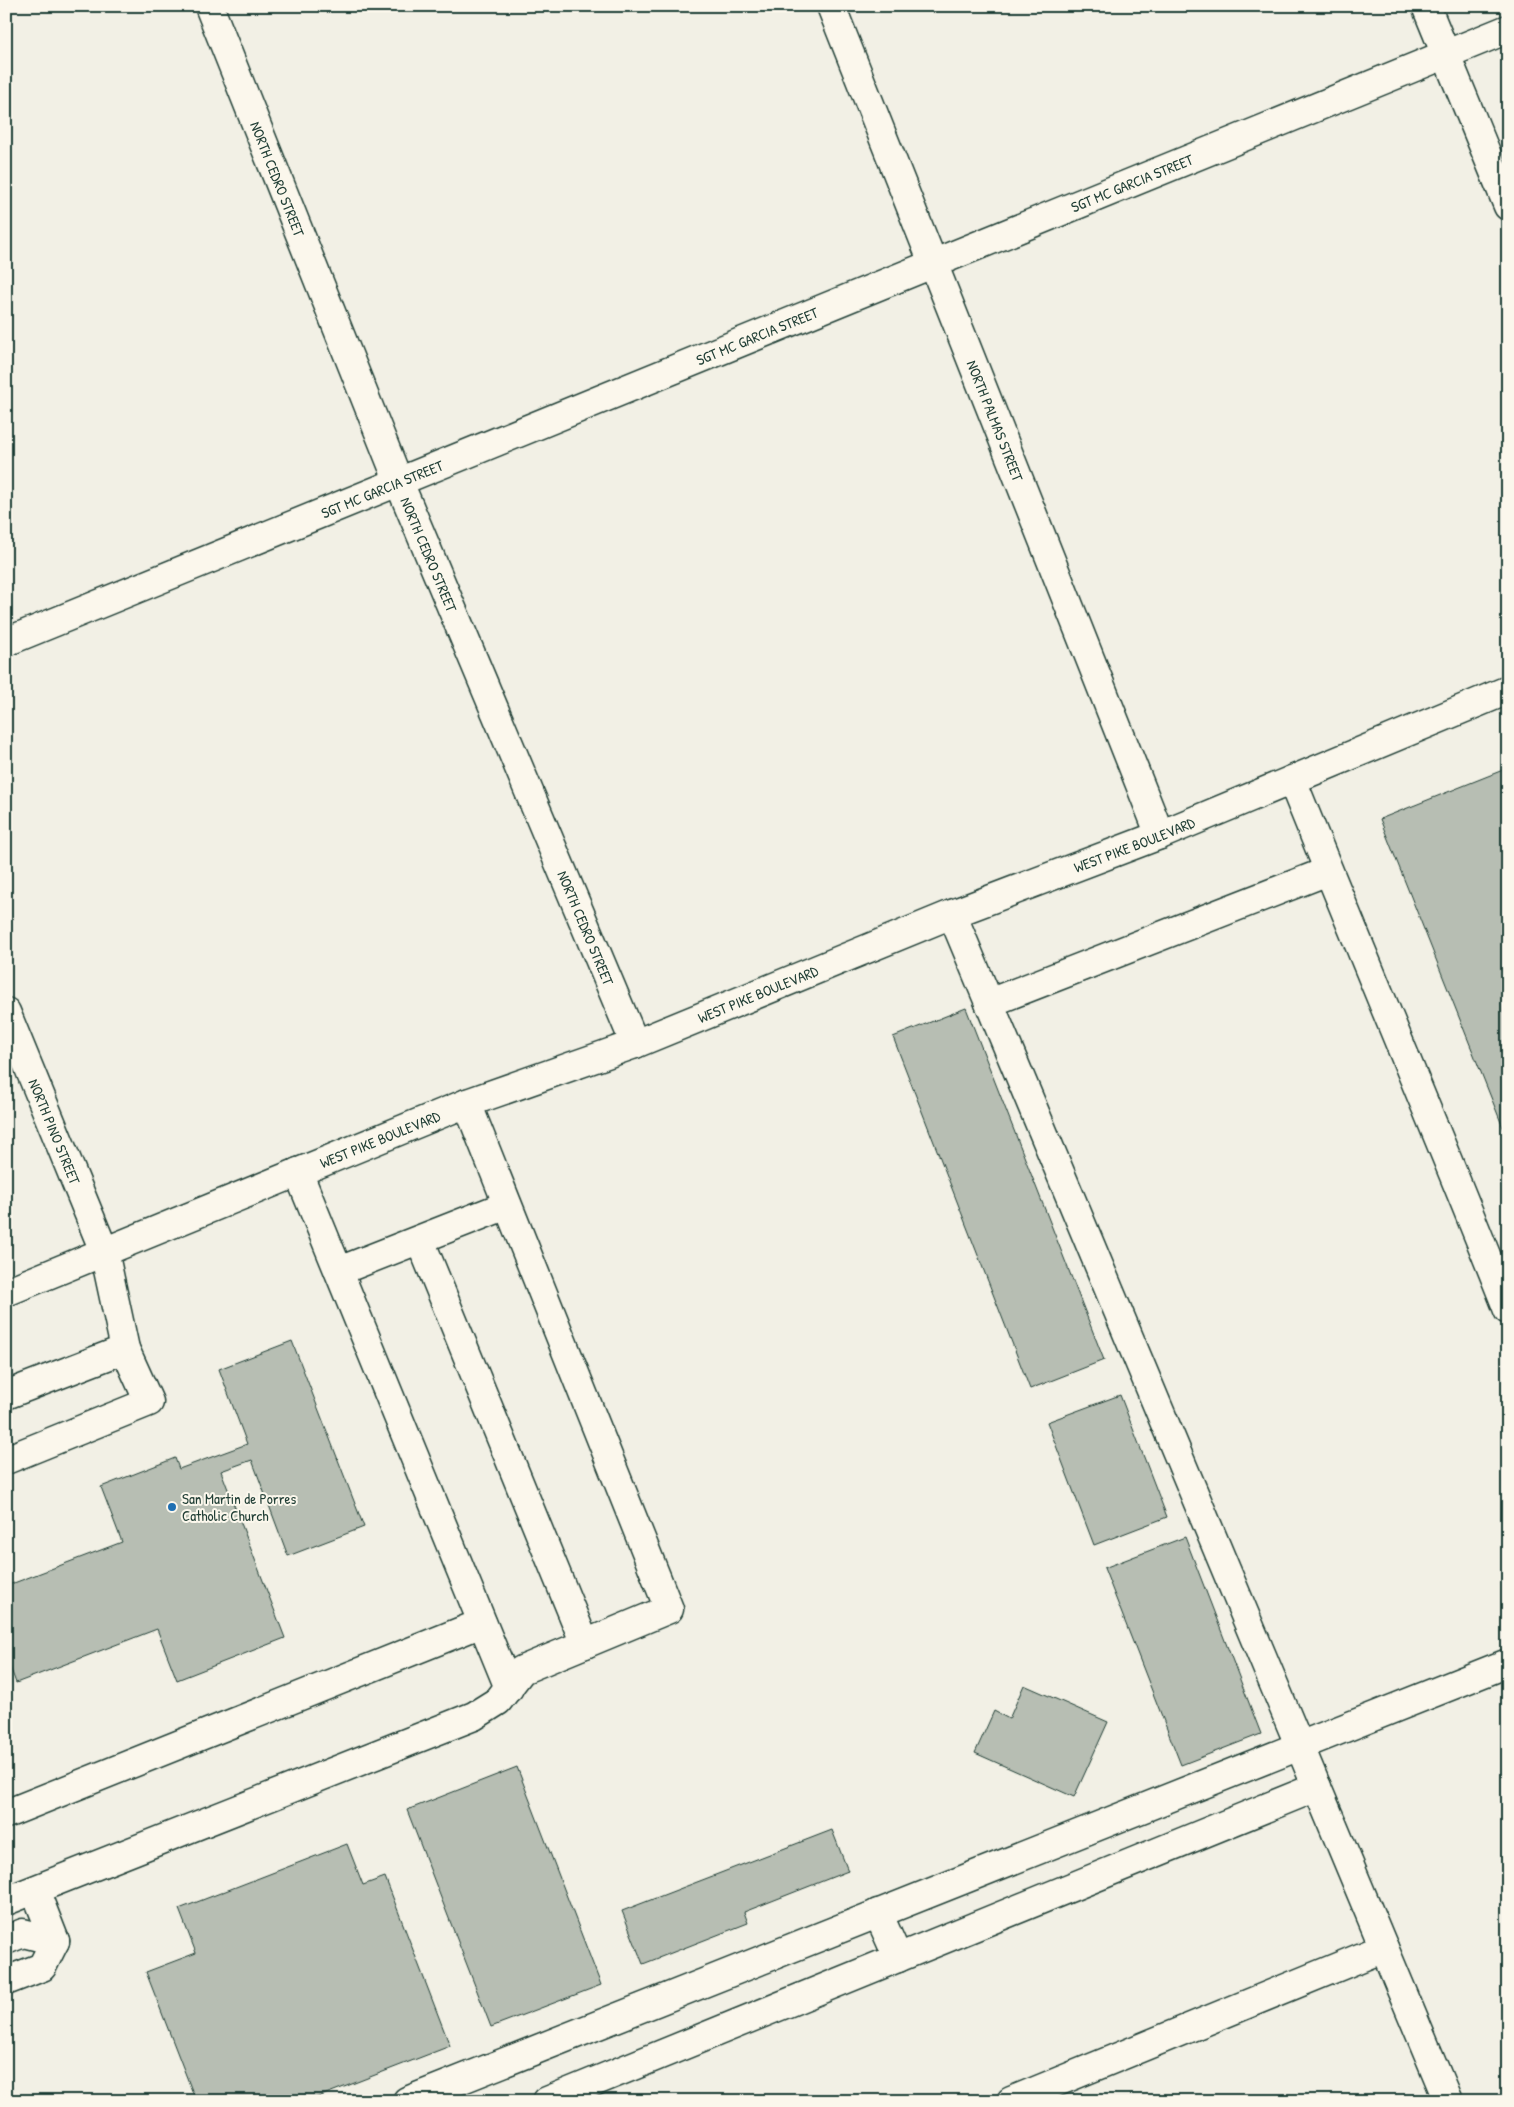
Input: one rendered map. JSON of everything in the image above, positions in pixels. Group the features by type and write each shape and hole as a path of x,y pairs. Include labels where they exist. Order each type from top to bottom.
{"street":[{"name":"NORTH CEDRO STREET","path":"209,6 398,480 635,1044"},
{"name":"NORTH PALMAS STREET","path":"831,6 1160,835"},
{"path":"1426,6 1508,206"},
{"name":"SGT MC GARCIA STREET","path":"6,642 398,480 1508,29"},
{"name":"WEST PIKE BOULEVARD","path":"6,1292 466,1103 635,1044 952,914 1160,835 1508,690"},
{"path":"1292,780 1328,871 1451,1164 1508,1310"},
{"path":"989,1003 1328,871"},
{"path":"952,914 1448,2101"},
{"name":"NORTH PINO STREET","path":"6,1012 104,1251 125,1349 149,1402 6,1460"},
{"path":"6,1901 474,1716 498,1701 522,1670 668,1609 466,1103"},
{"path":"298,1172 509,1688"},
{"path":"339,1271 507,1205"},
{"path":"420,1240 585,1644"},
{"path":"6,1395 125,1349"},
{"path":"6,1814 482,1623"},
{"path":"408,2101 1508,1663"},
{"path":"547,2101 1317,1787"},
{"path":"6,1981 42,1967 55,1941 34,1890"},
{"path":"878,1914 898,1958"},
{"path":"6,1940 23,1933 55,1941"},
{"path":"1011,2101 1384,1948"}],"building":[{"path":"1508,768 1508,1140 1380,819"},
{"path":"966,1008 1104,1360 1030,1389 893,1037"},
{"name":"San Martin de Porres Catholic Church","path":"292,1341 364,1527 288,1556 252,1460 221,1471 285,1638 177,1680 157,1629 16,1683 6,1656 6,1586 122,1542 101,1487 175,1458 179,1469 247,1444 219,1369"},
{"path":"1120,1395 1167,1517 1094,1545 1047,1422"},
{"path":"1185,1537 1261,1734 1181,1765 1104,1568"},
{"path":"1024,1685 1108,1722 1074,1797 975,1753 994,1711 1009,1719"},
{"path":"517,1767 601,1985 491,2027 407,1810"},
{"path":"832,1830 848,1871 744,1912 748,1923 643,1964 622,1911"},
{"path":"347,1844 363,1885 385,1877 450,2046 308,2101 196,2101 146,1972 196,1953 179,1909"}],"place":[{"name":"San Martin de Porres Catholic Church","path":"172,1507"}]}
